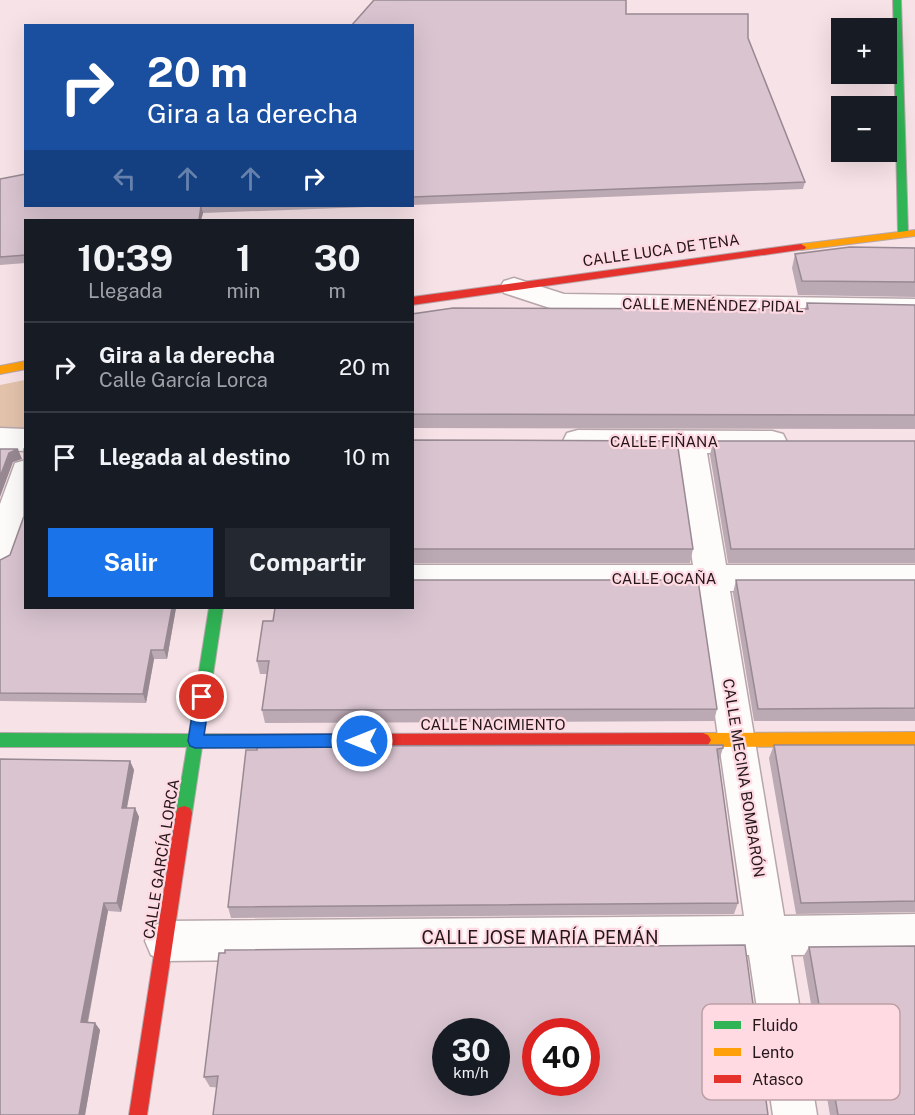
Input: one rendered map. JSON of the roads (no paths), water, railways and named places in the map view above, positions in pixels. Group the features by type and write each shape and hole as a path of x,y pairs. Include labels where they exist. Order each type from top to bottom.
{"street":[{"path":"897,0 909,233"},
{"name":"CALLE LUCA DE TENA","path":"414,301 909,233"},
{"name":"CALLE MENÉNDEZ PIDAL","path":"514,287 562,303 915,308"},
{"path":"0,370 24,365"},
{"path":"0,439 24,440"},
{"name":"CALLE FIÑANA","path":"551,441 797,442"},
{"name":"CALLE MECINA BOMBARÓN","path":"690,441 779,1004"},
{"path":"0,555 24,477"},
{"name":"CALLE OCAÑA","path":"414,578 915,578"},
{"name":"CALLE GARCÍA LORCA","path":"138,1115 216,609"},
{"name":"CALLE NACIMIENTO","path":"0,740 915,739"},
{"name":"CALLE JOSE MARÍA PEMÁN","path":"165,941 915,934"},
{"name":"CALLE MECINA BOMBARÓN","path":"793,1100 795,1115"}]}
